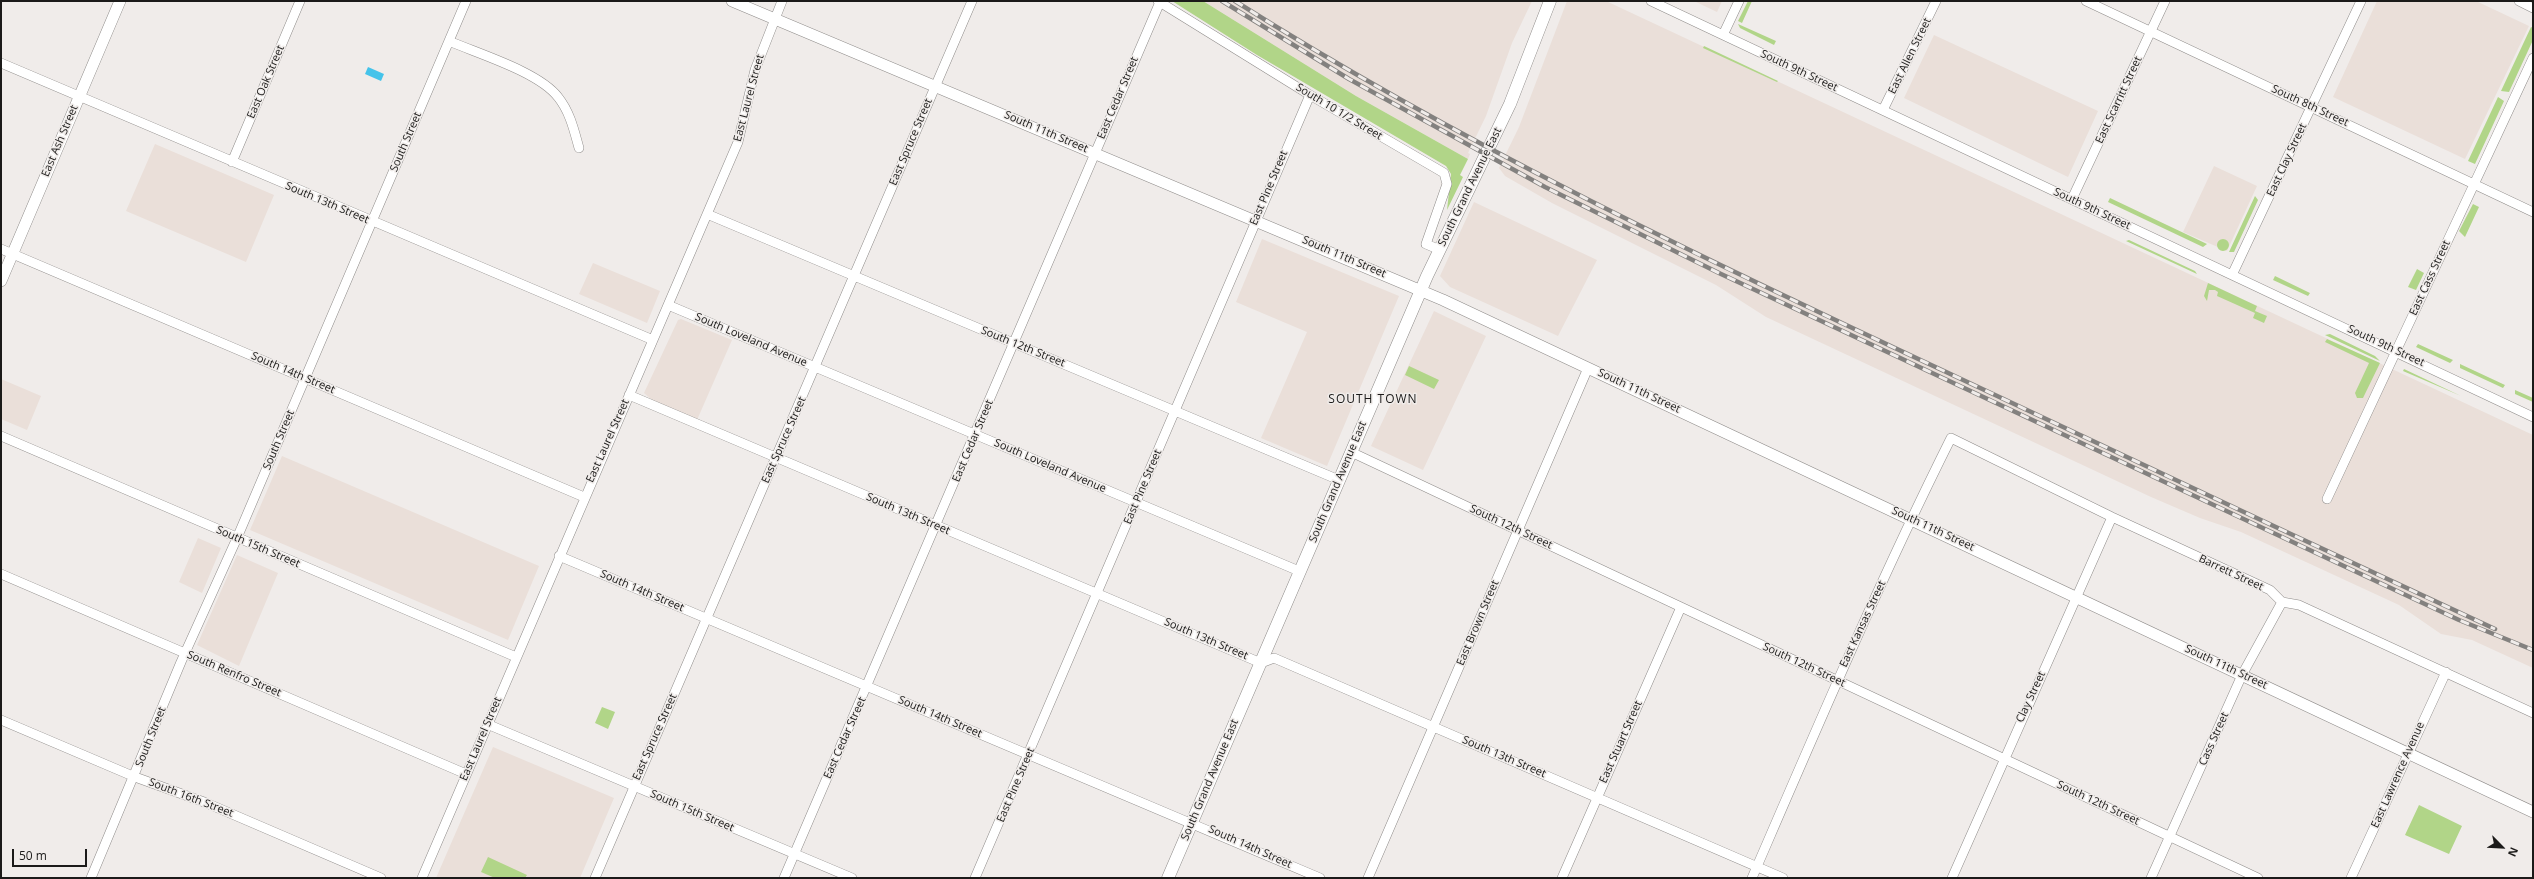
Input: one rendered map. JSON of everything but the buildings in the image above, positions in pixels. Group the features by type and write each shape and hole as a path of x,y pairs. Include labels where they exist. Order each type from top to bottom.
{"main road":[{"name":"South Grand Avenue East","path":"1168,878 1299,571 1422,290 1510,104 1550,1"}],"street":[{"name":"East Ash Street","path":"1,281 120,1"},
{"name":"East Oak Street","path":"232,162 300,1"},
{"name":"South Street","path":"91,878 185,653 237,538 466,1"},
{"name":"South 11th Street","path":"732,1 1422,290 2533,812"},
{"name":"East Laurel Street","path":"422,878 584,497 738,142 755,70 782,1"},
{"name":"East Spruce Street","path":"595,878 777,459 853,276 972,1"},
{"name":"South 9th Street","path":"1651,1 2396,351 2533,418"},
{"path":"1723,35 1739,1"},
{"name":"East Allen Street","path":"1883,110 1936,1"},
{"name":"South 8th Street","path":"2086,1 2533,212"},
{"name":"East Scarritt Street","path":"2072,199 2165,1"},
{"name":"East Clay Street","path":"2232,275 2361,1"},
{"path":"2519,1 2533,8"},
{"name":"South 10 1/2 Street","path":"1159,2 1310,95 1444,173 1447,184 1426,244 1440,250"},
{"name":"East Cedar Street","path":"784,878 976,435 1159,2"},
{"path":"449,41 543,82 558,96 568,112 579,148"},
{"name":"East Cass Street","path":"2327,499 2533,58"},
{"name":"South 13th Street","path":"1,63 372,222 653,340"},
{"name":"East Pine Street","path":"975,878 1310,95"},
{"name":"South 12th Street","path":"707,214 1339,480"},
{"name":"South 14th Street","path":"1,249 584,497"},
{"name":"South Loveland Avenue","path":"668,305 1299,571"},
{"name":"East Brown Street","path":"1368,878 1588,368"},
{"name":"South 13th Street","path":"629,395 1261,663 1274,658 1783,878"},
{"name":"South 15th Street","path":"1,436 516,657"},
{"name":"East Kansas Street","path":"1752,878 1837,680 1911,519 1951,438"},
{"name":"Barrett Street","path":"1951,438 2112,517 2270,590 2282,602 2299,605 2533,713"},
{"name":"South 12th Street","path":"1351,452 2258,878"},
{"name":"Clay Street","path":"1952,878 2003,758 2112,517"},
{"name":"South 14th Street","path":"559,556 1192,822 1320,878"},
{"name":"South Renfro Street","path":"1,574 466,774"},
{"name":"Cass Street","path":"2151,878 2242,675 2282,602"},
{"name":"East Stuart Street","path":"1562,878 1681,607"},
{"name":"East Lawrence Avenue","path":"2351,878 2446,672"},
{"name":"South 16th Street","path":"1,720 134,777 204,802 381,878"},
{"name":"South 15th Street","path":"487,724 852,878"}],"shaded area":[{"path":"1203,1 1532,1 1512,43 1486,116 1468,153 1470,154 1468,159 1356,96"},
{"path":"1567,1 1606,1 2533,435 2533,668 2472,640 2441,634 2399,605 2241,532 2200,518 2151,497 1766,317 1716,285 1552,203 1505,176 1499,168 1519,127"},
{"path":"1694,1 1722,1 1717,12"},
{"path":"2377,1 2476,1 2529,26 2465,159 2333,97"},
{"path":"1934,35 2098,111 2068,177 1904,98"},
{"path":"155,144 274,195 246,262 126,211"},
{"path":"2214,166 2257,186 2227,251 2183,232"},
{"path":"1474,202 1597,260 1558,336 1450,287 1440,276"},
{"path":"1262,239 1399,296 1327,466 1261,438 1307,332 1236,302"},
{"path":"593,263 660,291 647,323 579,294"},
{"path":"1434,311 1486,336 1423,470 1371,446"},
{"path":"681,319 732,340 697,420 653,401 644,393 678,320"},
{"path":"1,379 41,396 27,430 1,419"},
{"path":"282,456 539,566 508,640 250,530"},
{"path":"198,538 221,548 202,593 179,582"},
{"path":"237,555 278,573 239,666 197,645"},
{"path":"493,747 614,798 580,878 436,878"}],"green space":[{"path":"1172,1 1203,1 1356,96 1468,159 1460,175 1463,177 1447,210 1451,174 1446,166 1257,55"},
{"path":"1748,1 1752,1 1742,23 1738,21"},
{"path":"1738,24 1776,41 1774,45 1740,28"},
{"path":"2531,27 2533,28 2533,40 2509,92 2501,91"},
{"path":"1704,46 1778,81 1777,82 1703,48"},
{"path":"2498,97 2504,101 2475,164 2468,161"},
{"path":"2255,196 2258,200 2234,252 2229,252"},
{"path":"2110,198 2207,244 2203,247 2108,202"},
{"path":"2473,204 2479,207 2465,237 2459,231"},
{"path":"2221,239 2225,239 2229,245 2225,251 2221,251 2217,247 2217,243"},
{"path":"2129,240 2195,271 2197,274 2126,241"},
{"path":"2417,269 2424,273 2416,290 2408,287"},
{"path":"2275,276 2310,293 2308,296 2273,280"},
{"path":"2208,283 2257,306 2255,311 2267,316 2264,323 2253,318 2255,313 2217,296 2218,292 2215,290 2209,290 2207,301 2204,296"},
{"path":"2330,334 2375,356 2380,361 2325,335"},
{"path":"2327,339 2380,363 2363,398 2357,398 2355,393 2369,363 2325,342"},
{"path":"2418,344 2453,360 2450,363 2416,347"},
{"path":"2460,364 2505,385 2503,388 2460,368"},
{"path":"1409,366 1439,380 1434,389 1405,375"},
{"path":"2404,369 2461,396 2403,371"},
{"path":"2515,390 2533,398 2533,402 2515,394"},
{"path":"602,707 615,712 608,729 595,723"},
{"path":"2419,805 2462,826 2449,854 2405,835"},
{"path":"488,857 527,875 525,878 495,878 481,872"}],"water":[{"path":"368,67 384,74 381,81 365,74"}],"railway":[{"path":"1222,1 1349,79 1545,187 1721,274 2459,620 2533,650"},
{"path":"1235,1 1320,53 1407,103 1495,151 1673,242 1853,329 2495,629"}],"district":[{"name":"SOUTH TOWN","path":"1373,400"}]}
